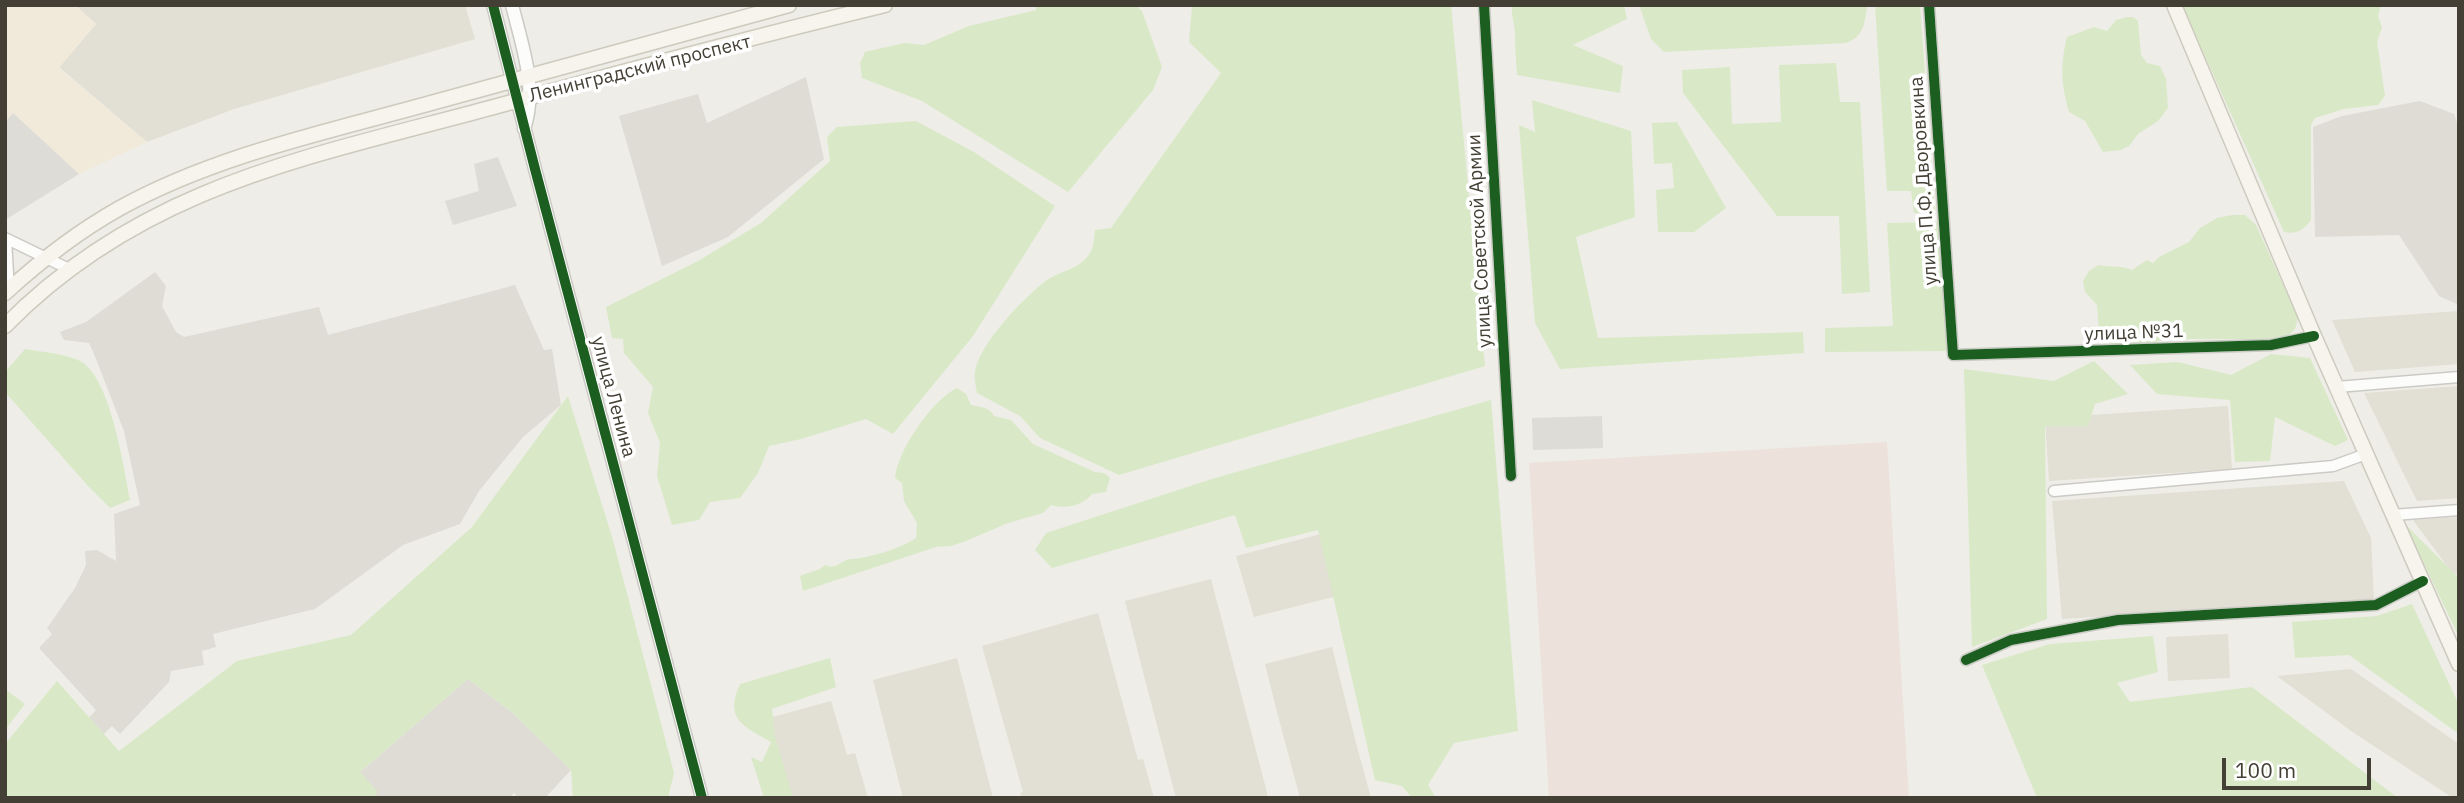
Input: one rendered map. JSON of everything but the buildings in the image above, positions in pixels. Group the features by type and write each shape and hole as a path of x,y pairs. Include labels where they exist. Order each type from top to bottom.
{"main road":[{"name":"Ленинградский проспект","path":"7,291 85,229 155,190 197,173 281,145 789,5"},
{"name":"Ленинградский проспект","path":"5,326 25,305 96,248 153,215 212,189 286,164 830,12 885,5"},
{"path":"2174,5 2459,664"},
{"path":"281,145 286,164"},
{"path":"7,291 25,305"}],"street":[{"name":"улица Ленина","path":"493,5 512,81 524,99"},
{"name":"улица Ленина","path":"512,5 528,77 524,99 524,130 702,798"},
{"name":"улица Советской Армии","path":"1484,5 1511,476"},
{"name":"улица П.Ф. Дворовкина","path":"1929,5 1953,355"},
{"path":"7,291 5,239 69,269"},
{"name":"улица №31","path":"1953,355 2270,345 2315,336"},
{"path":"2337,387 2459,377"},
{"path":"2054,491 2333,466 2367,454"},
{"path":"2393,515 2459,510"},
{"path":"1966,660 2011,640 2118,620 2376,605 2423,581"}],"shaded area":[{"path":"5,5 75,5 96,24 59,68 147,142 79,174 13,114 5,122"},
{"path":"75,5 465,5 475,39 234,109 147,142 59,67 96,24"},
{"path":"806,77 824,159 728,237 662,266 619,116 698,94 707,123"},
{"path":"2420,101 2454,114 2459,128 2459,305 2439,296 2399,235 2315,237 2313,127 2342,116"},
{"path":"13,113 79,174 5,220 5,122"},
{"path":"498,157 517,206 453,225 445,201 479,191 474,164"},
{"path":"155,272 166,286 162,306 176,332 184,337 319,307 328,335 515,285 544,350 552,349 561,405 523,437 479,491 460,524 403,545 315,609 213,634 216,647 202,651 204,665 171,671 169,682 120,734 112,726 104,734 89,718 96,710 39,648 52,634 47,628 75,588 86,565 85,551 97,550 116,561 114,514 140,505 124,431 89,343 64,340 60,332 86,322"},
{"path":"2459,311 2459,364 2355,372 2332,320"},
{"path":"2459,386 2459,498 2417,501 2364,393"},
{"path":"2228,406 2232,469 2049,481 2045,418"},
{"path":"1602,416 1603,448 1533,450 1532,418"},
{"path":"1887,442 1909,798 1549,798 1529,463"},
{"path":"2344,481 2371,538 2374,600 2062,619 2052,501"},
{"path":"2459,517 2459,573 2453,574 2413,520"},
{"path":"1321,534 1337,596 1254,617 1236,556"},
{"path":"1211,579 1268,798 1176,798 1142,668 1125,601"},
{"path":"1098,613 1138,760 1143,759 1154,798 1022,798 1020,793 1023,792 982,646"},
{"path":"2228,634 2230,678 2168,681 2166,637"},
{"path":"1332,647 1371,798 1300,798 1277,712 1265,664"},
{"path":"957,658 993,798 903,798 873,680"},
{"path":"2351,669 2459,744 2459,798 2453,798 2351,731 2277,676"},
{"path":"468,679 513,713 571,770 545,798 518,798 514,793 509,798 372,798 377,792 359,773"},
{"path":"831,701 847,755 855,753 868,798 791,798 769,718"}],"green space":[{"path":"1036,5 1135,5 1142,11 1162,67 1153,90 1068,192 922,101 862,78 860,63 865,52 904,43 924,45 969,26 1036,10"},
{"path":"1192,5 1451,5 1485,366 1119,475 1040,438 1020,416 977,393 975,372 984,349 1024,300 1049,279 1087,258 1093,246 1095,230 1111,228 1221,73 1189,42"},
{"path":"1512,5 1624,5 1627,19 1573,45 1623,66 1620,93 1517,75"},
{"path":"1639,5 1867,5 1867,8 1860,33 1846,43 1664,52 1651,39"},
{"path":"1875,5 1920,5 1935,212 1914,213 1911,191 1887,191"},
{"path":"2182,5 2381,5 2378,16 2382,27 2377,42 2385,96 2378,105 2344,109 2315,118 2311,125 2311,220 2300,230 2293,233 2284,232"},
{"path":"2127,17 2138,21 2141,55 2147,63 2160,66 2166,79 2168,108 2158,121 2138,134 2129,146 2103,152 2085,121 2069,112 2062,75 2065,47 2067,37 2094,27 2107,31 2116,20"},
{"path":"1836,63 1840,102 1860,102 1870,292 1842,294 1839,216 1777,216 1683,93 1682,70 1730,67 1732,124 1781,122 1779,65"},
{"path":"1532,100 1631,131 1635,217 1576,237 1598,338 1803,332 1804,353 1560,369 1535,323 1519,125 1535,132"},
{"path":"916,121 974,152 1055,206 973,336 893,434 866,419 769,446 758,473 740,498 710,502 699,520 672,525 657,476 660,443 648,413 653,387 624,353 623,339 612,338 606,307 698,261 761,223 830,161 827,137 837,127"},
{"path":"1677,122 1726,208 1694,232 1658,232 1656,190 1674,188 1672,163 1654,164 1652,123"},
{"path":"2245,215 2256,225 2298,318 2295,329 2287,337 2165,339 2145,346 2115,347 2099,333 2097,305 2085,292 2083,281 2089,271 2099,265 2132,270 2147,260 2153,263 2159,257 2189,242 2200,228 2217,218"},
{"path":"1940,222 1948,351 1825,352 1825,328 1893,326 1887,223"},
{"path":"25,349 72,358 89,368 99,383 114,423 130,500 110,508 5,392 5,372"},
{"path":"2271,354 2310,358 2348,440 2335,446 2275,417 2270,461 2235,462 2230,400 2157,394 2130,365 2178,362 2231,375"},
{"path":"2094,361 2128,394 2095,404 2088,426 2045,426 2047,619 1972,647 1964,369 2054,381"},
{"path":"957,388 966,394 971,405 987,409 994,416 1011,420 1033,444 1095,472 1104,473 1110,478 1106,492 1092,494 1073,505 1051,505 1043,513 1008,523 966,541 936,547 803,591 800,576 825,565 833,567 848,560 885,552 916,538 917,523 904,501 902,483 895,478 897,467 917,427 937,403"},
{"path":"568,396 613,540 674,773 668,798 573,798 571,770 513,713 468,679 360,772 378,792 372,798 5,798 5,744 57,681 119,751 237,661 351,635 472,527"},
{"path":"1491,400 1518,731 1454,743 1428,785 1436,798 1412,798 1402,786 1375,780 1318,530 1246,548 1235,515 1052,568 1035,550 1046,533 1215,478"},
{"path":"2405,524 2459,578 2459,637"},
{"path":"2412,604 2459,705 2459,734 2349,655 2295,658 2292,622 2377,616"},
{"path":"2153,636 2158,672 2117,683 2130,702 2252,687 2398,798 2037,798 1982,665 2050,644"},
{"path":"830,658 836,687 772,709 775,736 793,798 764,798 751,757 762,762 771,742 745,726 735,714 734,706 740,684"},
{"path":"5,689 25,704 5,730"}],"cycle path":[{"path":"493,5 702,798"},
{"path":"1484,5 1511,476"},
{"path":"1929,5 1953,355 2271,345 2314,336"},
{"path":"1966,660 2011,640 2118,620 2376,605 2423,581"}]}
